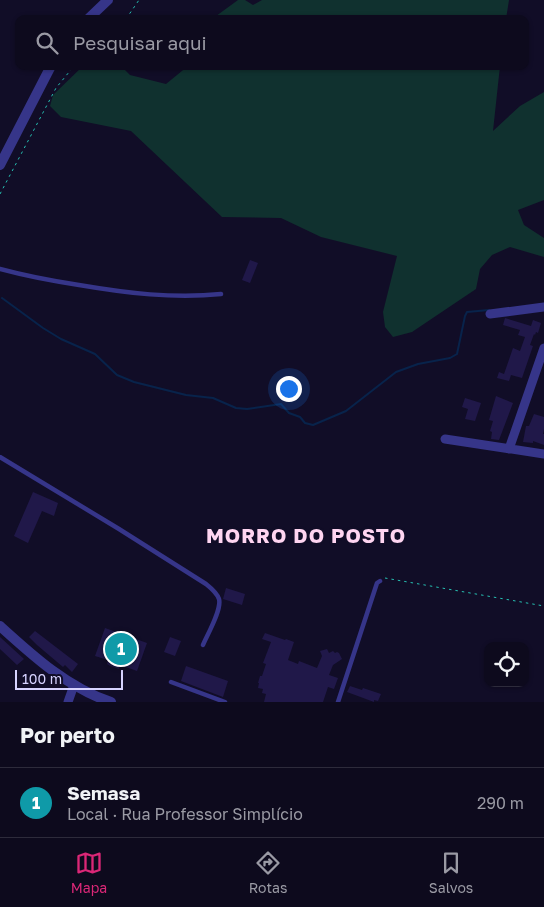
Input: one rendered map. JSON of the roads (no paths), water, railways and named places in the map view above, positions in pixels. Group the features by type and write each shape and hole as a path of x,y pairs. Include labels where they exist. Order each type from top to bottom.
{"street":[{"path":"92,15 108,0"},
{"path":"2,161 49,70"},
{"path":"490,314 544,307"},
{"path":"509,449 544,348"},
{"path":"445,439 544,454"},
{"path":"0,626 37,658 74,686 111,702"},
{"path":"68,702 74,686"}],"lane":[{"path":"0,269 30,277 133,293 182,296 221,294"},
{"path":"0,457 179,565 206,584 220,601 218,611 203,645"},
{"path":"338,702 377,583 380,581"},
{"path":"171,682 225,702"}],"waterway":[{"path":"2,298 43,328 61,339 95,354 117,375 134,382 186,395 213,398 236,408 247,409 281,404 289,413 300,417 305,423 313,425 346,411 396,372 418,364 450,358 457,354 467,312 489,310"}],"place":[{"name":"Semasa","path":"121,649"}],"district":[{"name":"MORRO DO POSTO","path":"306,535"}]}
